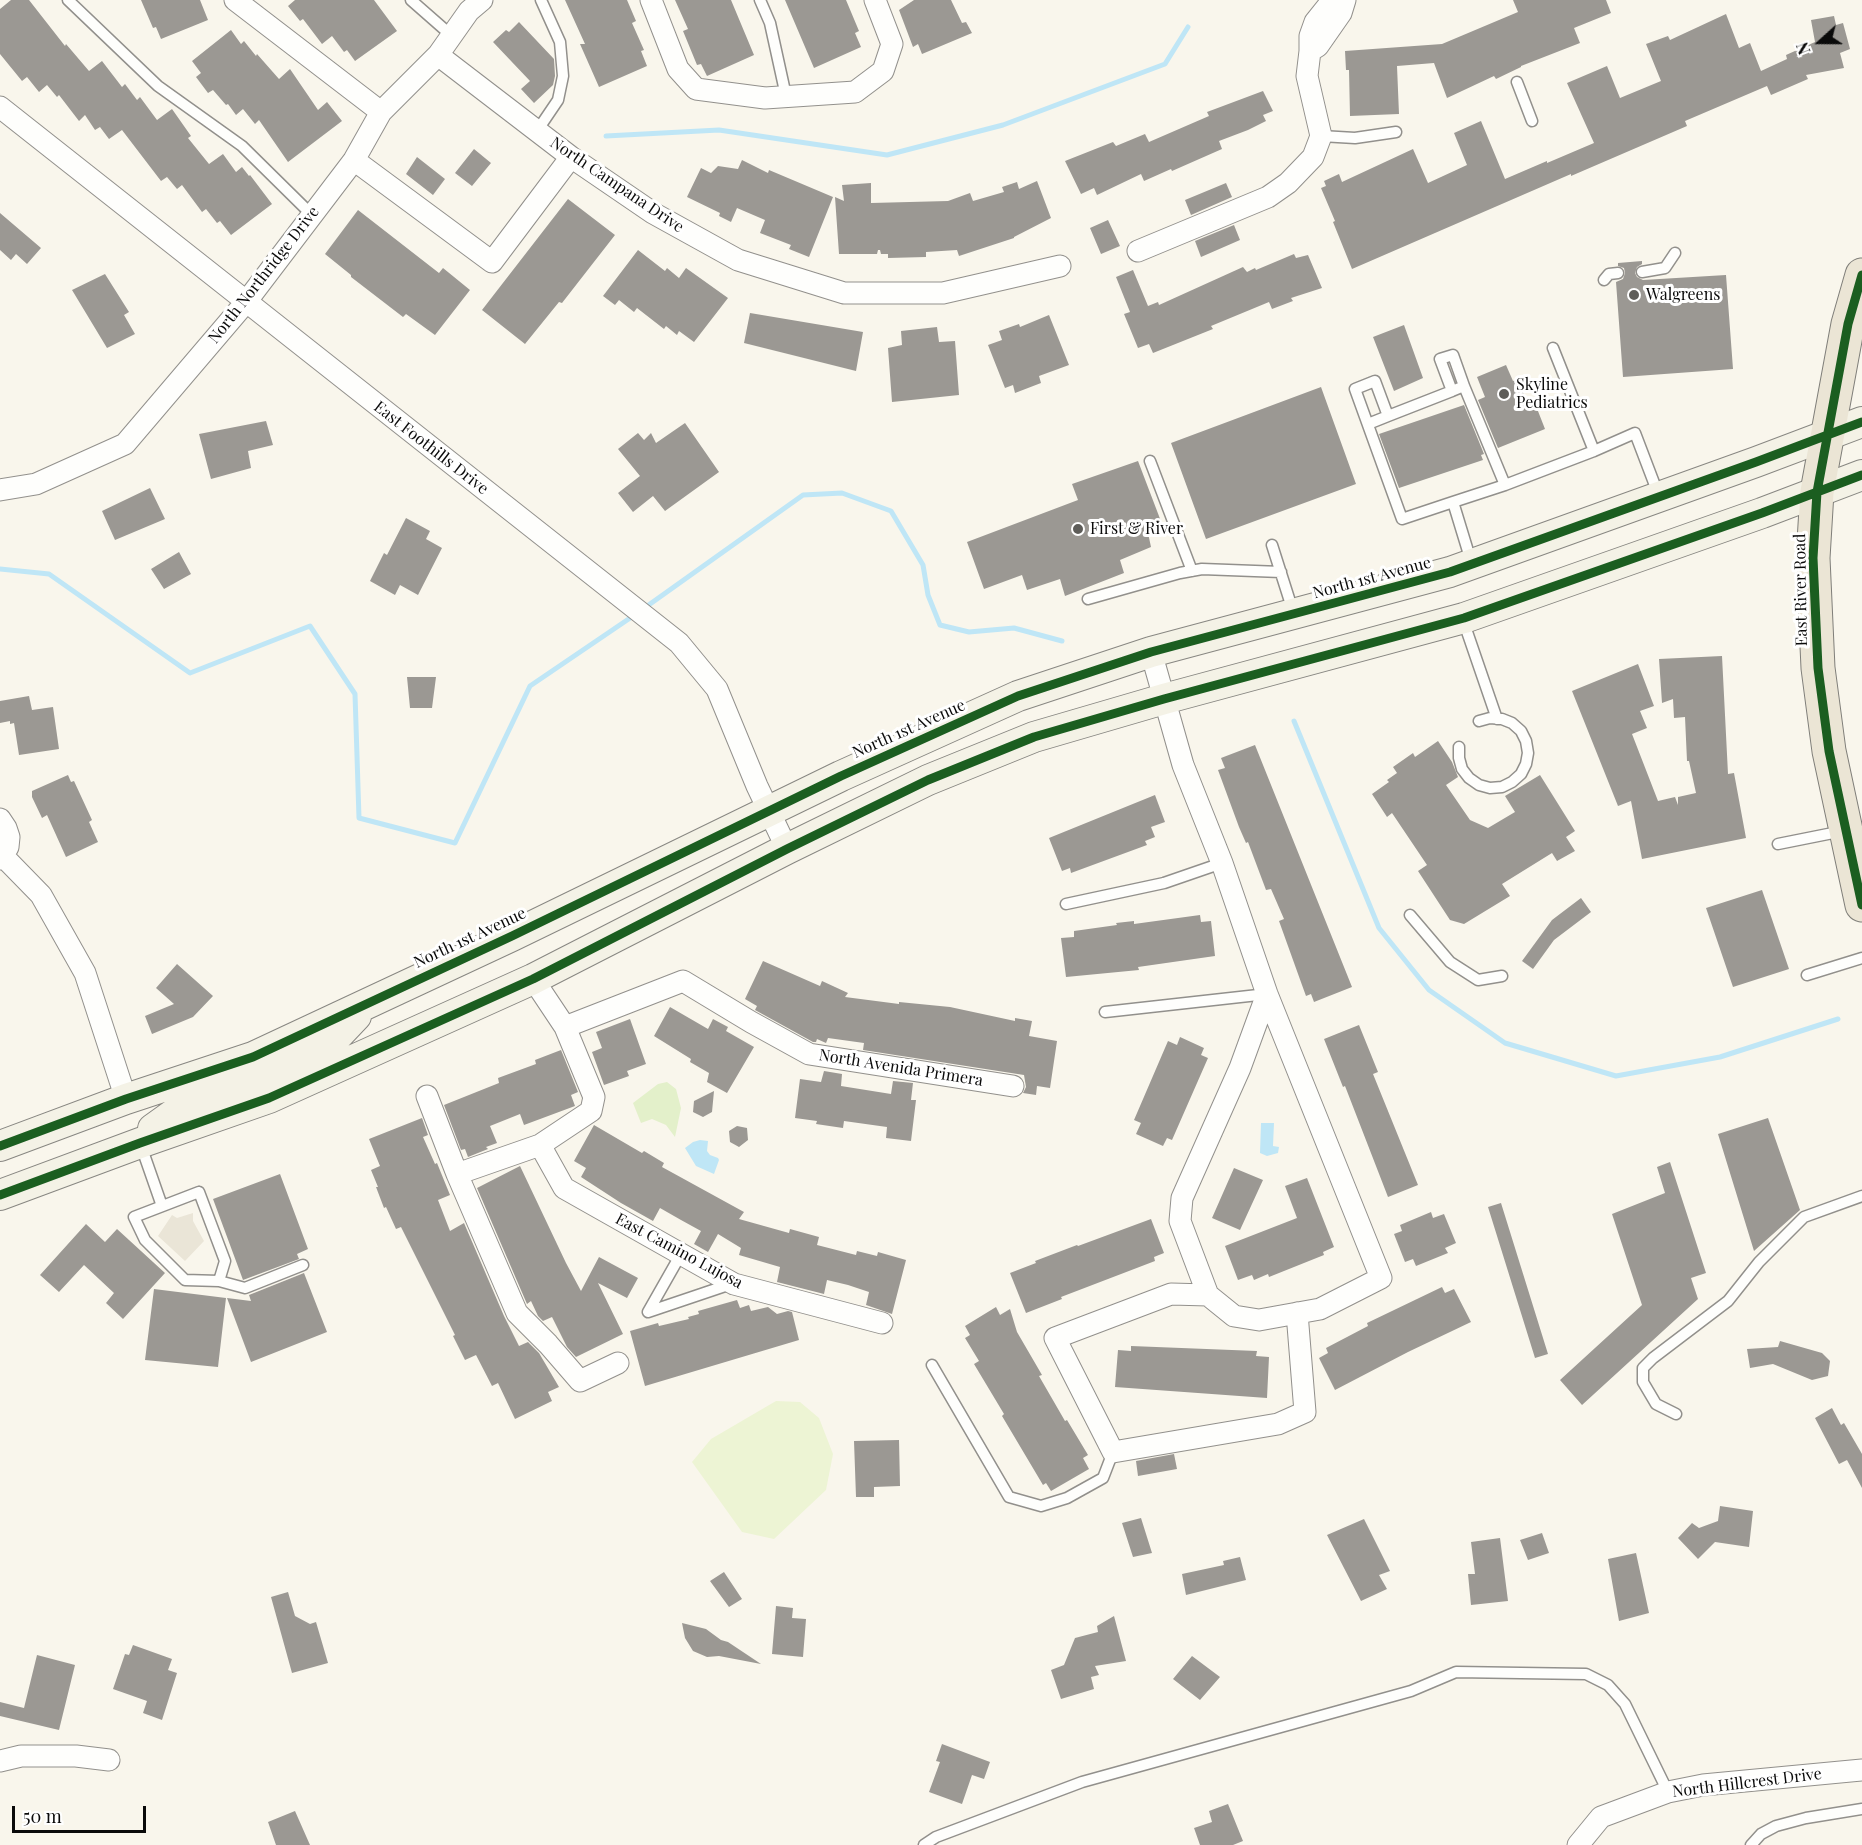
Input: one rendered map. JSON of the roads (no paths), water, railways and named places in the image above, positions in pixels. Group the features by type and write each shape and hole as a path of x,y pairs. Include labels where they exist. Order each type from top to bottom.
{"main road":[{"name":"East River Road","path":"1862,275 1848,324 1817,492 1814,558 1818,668 1829,751 1862,905"},
{"name":"North 1st Avenue","path":"0,1146 126,1099 254,1057 512,936 769,810 1018,696 1151,652 1450,572 1862,422"},
{"path":"0,1195 269,1098 533,979 787,849 928,780 1034,737 1164,699 1462,619 1862,475"},
{"path":"140,1143 153,1129 192,1101 318,1055 368,1003"}],"street":[{"path":"235,0 381,112"},
{"name":"North Northridge Drive","path":"0,490 36,484 125,444 246,302 354,160 381,112 438,55 469,11 482,0"},
{"path":"651,0 678,69 696,89 765,98 855,92 883,71 892,44 875,0"},
{"path":"1138,251 1268,197 1288,183 1313,157 1321,136 1307,76 1310,36 1315,22 1335,0"},
{"path":"1310,51 1318,46 1341,12 1345,0"},
{"name":"North Campana Drive","path":"438,55 571,157 653,213 738,260 844,292 943,293 1060,266"},
{"name":"East Foothills Drive","path":"0,107 679,643 717,689 787,849"},
{"path":"354,160 492,262 571,157"},
{"path":"1151,652 1183,765 1222,863 1268,994 1381,1278 1320,1309 1259,1320 1234,1316 1208,1295 1180,1221 1182,1198 1240,1068 1268,994"},
{"path":"0,819 9,837 8,847 2,857 41,896 85,973 126,1099"},
{"path":"457,1174 540,1145 591,1111 594,1097 566,1027 533,979"},
{"name":"North Avenida Primera","path":"566,1027 684,981 809,1054 1013,1086"},
{"path":"427,1096 457,1174 518,1313 580,1381 618,1363"},
{"name":"East Camino Lujosa","path":"540,1145 564,1188 734,1284 882,1323"},
{"path":"1208,1295 1171,1294 1055,1338 1113,1452 1278,1424 1305,1412 1297,1313"},
{"path":"0,1761 21,1756 76,1756 109,1760"},
{"name":"North Hillcrest Drive","path":"1578,1845 1601,1817 1668,1792 1703,1785 1862,1770"}],"lane":[{"path":"68,0 158,86 242,146 312,215"},
{"path":"411,0 452,36"},
{"path":"537,130 558,100 563,76 560,42 541,0"},
{"path":"760,0 770,23 786,96"},
{"path":"1516,81 1532,121"},
{"path":"1321,136 1355,138 1396,132"},
{"path":"1642,272 1665,268 1676,253"},
{"path":"1604,280 1609,274 1618,273"},
{"path":"1553,348 1594,451"},
{"path":"1452,391 1440,359 1453,355 1505,485"},
{"path":"1388,416 1375,381 1355,389 1402,519 1505,485 1635,434 1659,496"},
{"path":"1368,424 1464,386"},
{"path":"1150,460 1192,571"},
{"path":"1453,502 1472,564"},
{"path":"1272,545 1294,614"},
{"path":"1088,599 1202,569 1281,572"},
{"path":"1462,619 1497,718"},
{"path":"1459,747 1462,769 1479,785 1490,788 1502,787 1521,774 1528,753 1521,731 1512,723 1497,718 1479,721"},
{"path":"1778,844 1846,831"},
{"path":"1066,904 1164,883 1222,863"},
{"path":"1410,915 1450,962 1479,980 1502,976"},
{"path":"1807,975 1862,958"},
{"path":"1105,1012 1268,994"},
{"path":"140,1143 162,1206"},
{"path":"219,1281 225,1261 199,1192 134,1217 145,1240 185,1280 219,1281 245,1288 303,1265"},
{"path":"1676,1414 1656,1404 1643,1382 1643,1368 1728,1301 1759,1262 1804,1217 1862,1196"},
{"path":"681,1254 648,1312 734,1284"},
{"path":"932,1365 1009,1497 1041,1506 1067,1498 1103,1478 1113,1452"},
{"path":"924,1845 936,1837 1082,1782 1411,1691 1456,1672 1586,1674 1608,1684 1625,1704 1668,1792"},
{"path":"1751,1845 1761,1834 1776,1826 1806,1818 1862,1809"}],"water":[{"path":"1261,1123 1274,1123 1273,1146 1279,1147 1278,1153 1267,1156 1260,1153"},
{"path":"700,1140 708,1141 707,1151 719,1160 714,1174 696,1166 685,1148"}],"waterway":[{"path":"606,136 719,130 887,155 1003,125 1165,64 1188,27"},
{"path":"643,609 803,495 842,493 891,511 923,565 928,595 940,625 969,632 1014,628 1062,641"},
{"path":"0,569 49,574 190,673 310,626 355,694 359,818 455,843 530,686 636,614"},
{"path":"1294,721 1379,928 1429,990 1505,1043 1616,1076 1720,1057 1838,1019"}],"place":[{"name":"Walgreens","path":"1634,295"},
{"name":"Skyline Pediatrics","path":"1504,394"},
{"name":"First & River","path":"1078,529"}]}
